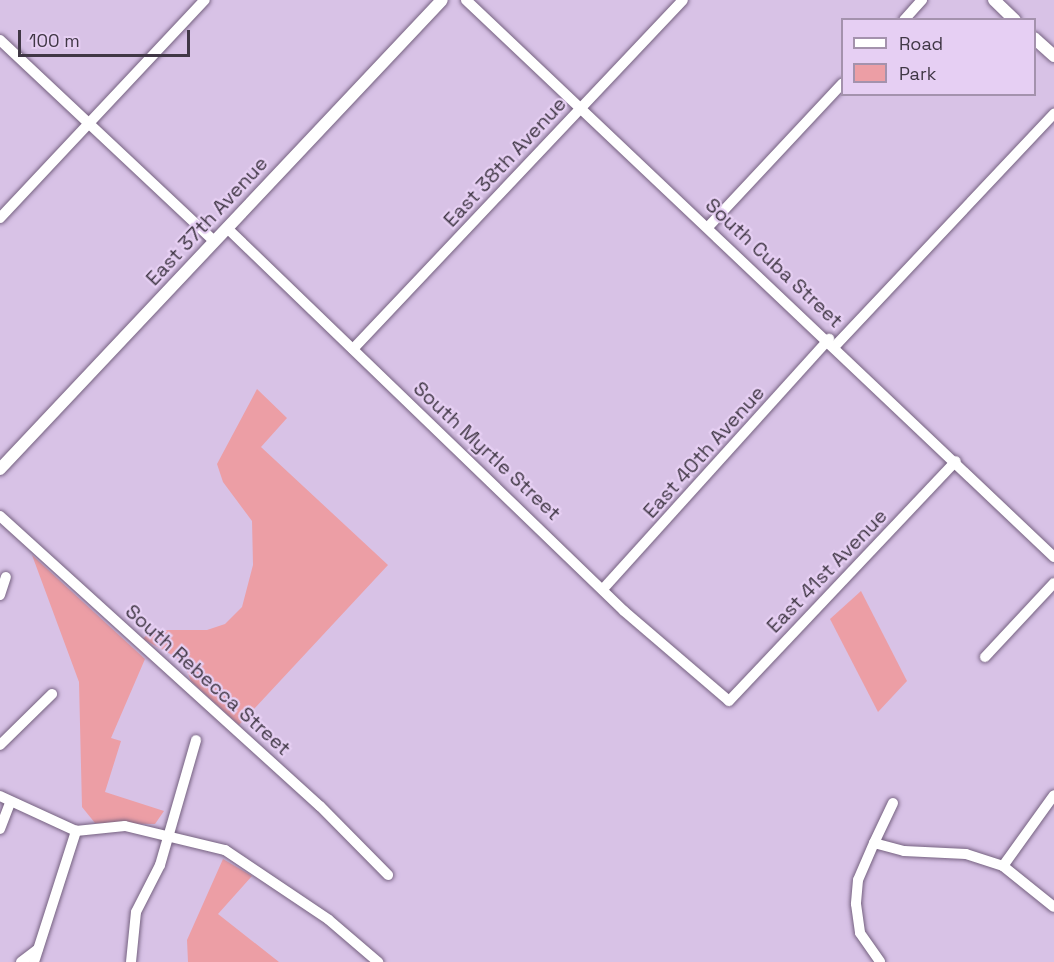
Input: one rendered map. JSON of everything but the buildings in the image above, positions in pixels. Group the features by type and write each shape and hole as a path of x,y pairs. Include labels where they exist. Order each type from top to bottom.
{"street":[{"path":"0,218 205,0"},
{"name":"East 37th Avenue","path":"0,469 442,0"},
{"name":"South Cuba Street","path":"466,0 580,109 832,342 1053,554"},
{"name":"East 38th Avenue","path":"353,349 683,0"},
{"path":"906,18 922,0"},
{"path":"994,0 1013,18"},
{"path":"0,39 214,241"},
{"path":"1036,39 1054,56"},
{"path":"709,226 841,86"},
{"name":"East 40th Avenue","path":"604,588 832,342 1054,114"},
{"name":"South Myrtle Street","path":"226,228 604,588 723,698"},
{"name":"East 41st Avenue","path":"723,698 737,694 956,461"},
{"name":"South Rebecca Street","path":"0,516 320,806 388,875"},
{"path":"0,596 6,577"},
{"path":"985,657 1054,583"},
{"path":"0,745 52,693"},
{"path":"131,962 136,912 160,865 196,740"},
{"path":"1003,866 1054,795"},
{"path":"0,796 9,805 76,831 125,826 168,832 225,850 254,868 378,962"},
{"path":"880,962 860,933 856,904 858,880 893,803"},
{"path":"0,829 9,805"},
{"path":"34,962 76,831"},
{"path":"874,843 904,851 966,854 1003,866 1054,907"},
{"path":"21,962 38,949"}],"green space":[{"path":"257,389 287,418 261,447 388,565 239,725 191,681 183,661 143,639 151,630 207,630 225,624 242,607 253,565 252,521 223,482 217,464"},
{"path":"32,555 145,659 111,738 121,741 105,792 164,811 155,824 95,823 82,807 79,682"},
{"path":"861,591 907,681 878,712 830,619"},
{"path":"223,859 252,876 218,914 279,962 188,962 187,940"}]}
